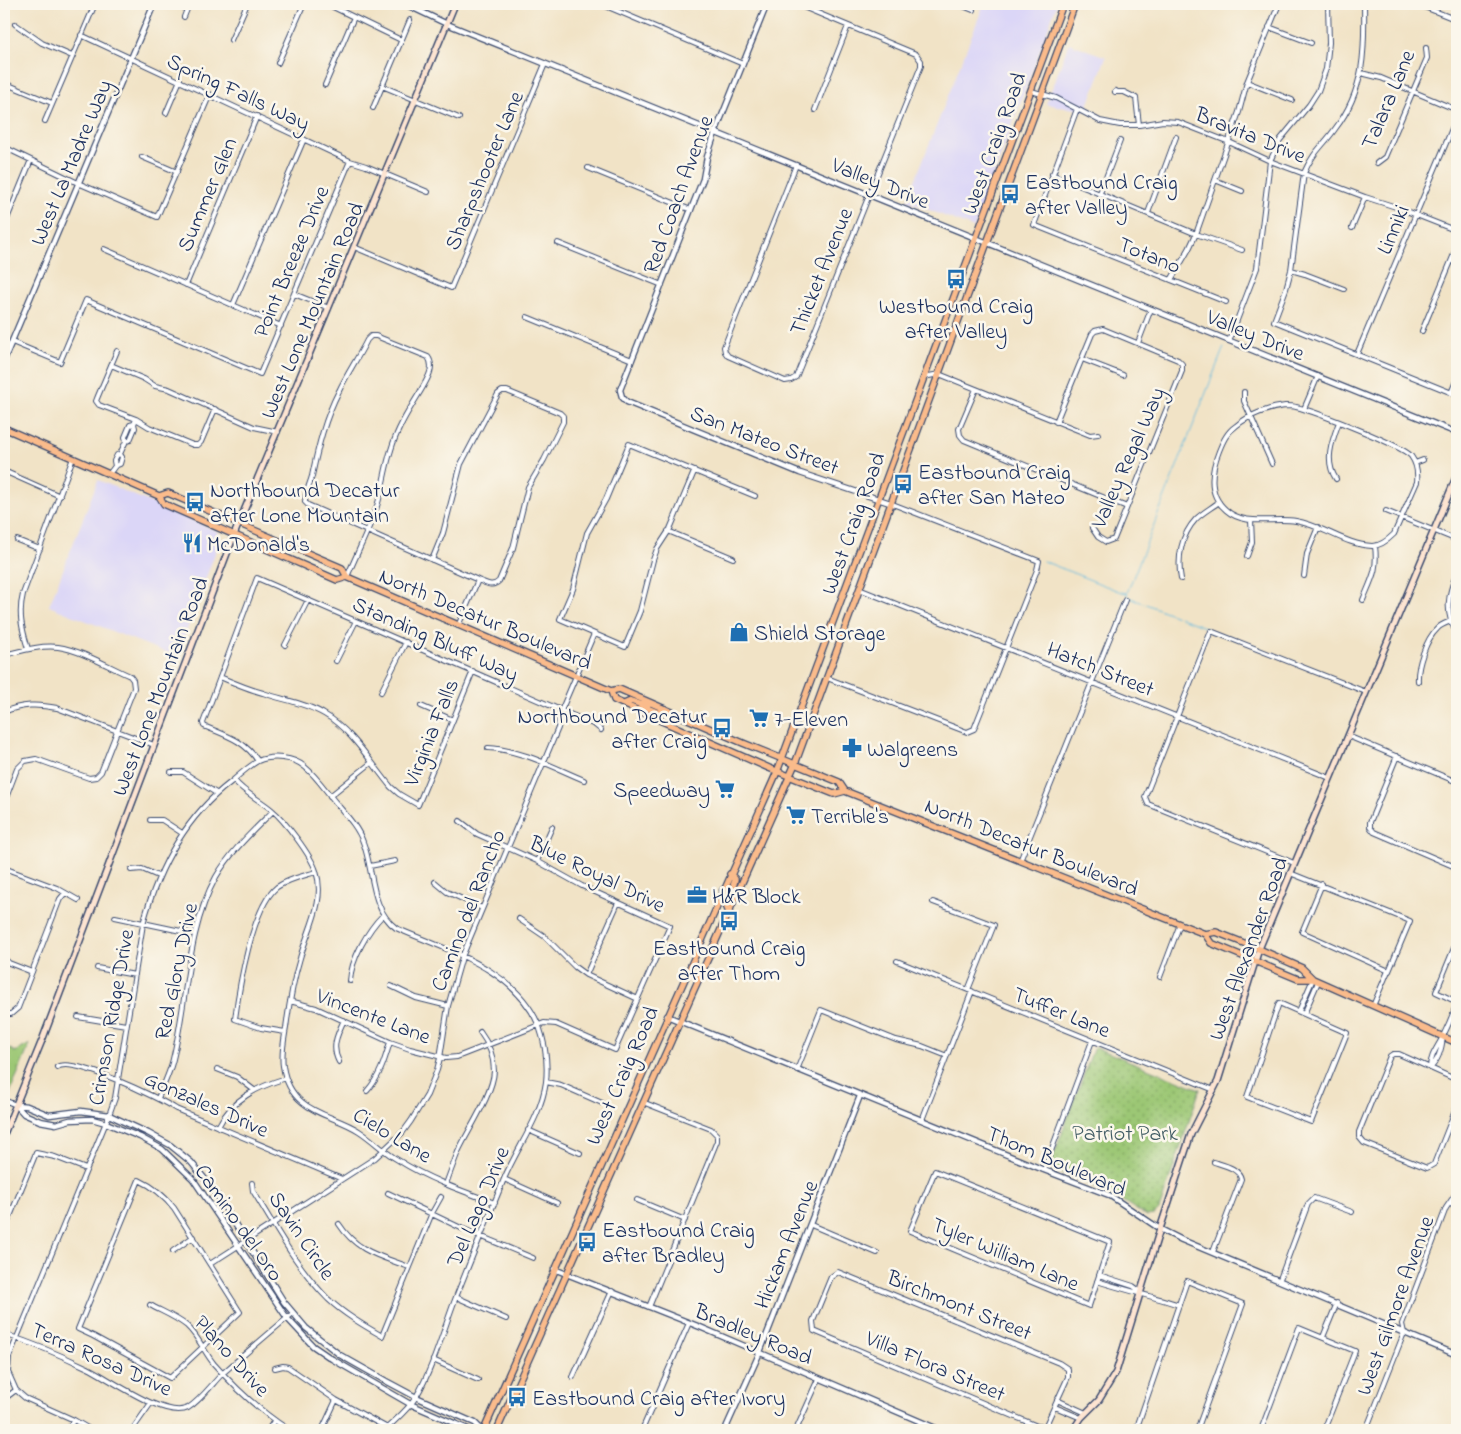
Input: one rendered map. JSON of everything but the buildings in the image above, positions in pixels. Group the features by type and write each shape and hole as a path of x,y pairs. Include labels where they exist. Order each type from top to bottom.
{"main road":[{"name":"West Lone Mountain Road","path":"4,1134 46,1029 234,535 455,4"},
{"name":"West Craig Road","path":"483,1430 777,772 1063,4"},
{"name":"West Craig Road","path":"498,1430 790,777 1076,4"},
{"name":"North Decatur Boulevard","path":"4,428 159,496 164,504 337,580 347,577"},
{"name":"West Alexander Road","path":"1073,1430 1081,1418 1099,1400 1116,1372 1160,1229 1192,1134 1214,1090 1259,950 1457,475"},
{"name":"North Decatur Boulevard","path":"159,496 168,493 342,568 347,577 458,626 611,691 619,689 839,782 845,791 1205,934 1216,932 1302,968 1315,980 1457,1043"},
{"path":"828,638 840,642"},
{"name":"North Decatur Boulevard","path":"611,691 614,700 777,772 834,794 845,791"},
{"path":"624,704 631,701 642,705 651,703"},
{"path":"637,710 647,708 659,712 665,709"},
{"path":"730,874 735,879 732,893 736,897"},
{"path":"723,890 728,895 726,905 729,913"},
{"name":"North Decatur Boulevard","path":"1205,934 1211,943 1298,979 1315,980"},
{"path":"1068,1430 1077,1424"}],"street":[{"path":"45,121 95,4"},
{"name":"West La Madre Way","path":"4,360 154,4"},
{"path":"184,17 190,4"},
{"path":"231,40 246,4"},
{"path":"278,63 304,4"},
{"path":"327,4 401,40"},
{"name":"Valley Drive","path":"405,4 447,24 1457,433"},
{"path":"601,4 743,64"},
{"name":"Red Coach Avenue","path":"622,397 620,390 692,210 703,179 715,133 767,4"},
{"path":"796,4 848,26 815,110"},
{"path":"958,4 973,10"},
{"path":"1171,280 1196,234 1229,142 1247,82 1279,4"},
{"path":"1229,340 1257,268 1270,161 1280,140 1318,91 1328,58 1328,4"},
{"path":"1364,4 1365,49 1362,73 1353,100 1346,113 1335,130 1310,159 1304,173 1291,270 1274,320 1457,395"},
{"path":"1417,4 1457,20"},
{"path":"325,85 354,17"},
{"path":"373,108 410,20"},
{"path":"15,24 42,43 72,56"},
{"name":"Thicket Avenue","path":"796,165 724,347 728,356 786,381 796,377 921,66 921,61 916,54 848,26"},
{"path":"1269,27 1311,43"},
{"name":"Spring Falls Way","path":"82,35 350,161 428,192"},
{"name":"Talara Lane","path":"1377,164 1385,157 1427,58 1426,48"},
{"name":"Sharpshooter Lane","path":"354,247 451,288 546,64"},
{"path":"1362,73 1381,78 1457,110"},
{"path":"166,113 180,80"},
{"path":"1247,82 1292,100"},
{"path":"4,83 52,104"},
{"path":"382,86 459,118"},
{"name":"Bravita Drive","path":"1031,91 1056,98 1100,121 1120,125 1139,125 1163,121 1178,122 1270,161 1416,214 1457,231"},
{"path":"1116,91 1124,92 1136,98 1139,125"},
{"path":"4,147 78,183 157,217 210,94"},
{"path":"1077,109 1052,174 1196,234 1242,250"},
{"name":"Summer Glen","path":"186,285 257,116"},
{"name":"Linniki","path":"1356,354 1457,117"},
{"path":"1148,213 1176,137"},
{"path":"233,305 304,139"},
{"path":"1100,193 1120,141"},
{"path":"142,157 177,172"},
{"path":"4,226 31,160"},
{"name":"Point Breeze Drive","path":"12,342 60,362 86,300 260,374 350,161"},
{"path":"588,168 692,210"},
{"name":"Totano","path":"1052,174 1034,225 1226,302"},
{"path":"1215,180 1242,191"},
{"path":"1352,228 1365,197"},
{"path":"4,210 10,212"},
{"path":"558,243 662,284"},
{"path":"1422,331 1457,247"},
{"path":"104,250 281,326"},
{"path":"1291,270 1344,289"},
{"path":"294,294 329,308"},
{"path":"1056,422 1092,334 1099,329 1104,329 1138,343 1151,309"},
{"path":"527,317 632,360"},
{"path":"347,577 367,532 378,504 391,449 432,367 428,358 376,336 371,336 339,391 327,419 317,450 305,502 367,532 478,580 491,585 495,585 499,581 513,548 528,487 556,437 563,422 563,416 560,412 507,390 498,394 461,464 443,533 432,560"},
{"name":"Valley Regal Way","path":"1092,528 1098,537 1106,542 1112,541 1182,371 1182,364 1178,360 1138,343"},
{"path":"117,351 96,401 99,405 193,445 198,445 201,442 215,409"},
{"path":"1082,359 1122,375"},
{"path":"111,364 155,386 169,389 254,427 278,432"},
{"path":"924,377 939,374 1090,435 1098,434"},
{"path":"1304,410 1318,376"},
{"path":"1451,393 1457,379"},
{"path":"976,389 959,429 960,435 964,440 1127,507"},
{"path":"1244,392 1244,402 1272,464"},
{"name":"San Mateo Street","path":"622,397 627,402 800,473 890,503 1039,561 1006,648"},
{"path":"1296,406 1304,410 1339,422 1400,448 1410,455 1415,463 1418,476 1417,482 1394,534 1389,539 1375,546 1361,545 1318,527 1294,521 1251,520 1234,516 1219,502 1211,483 1213,468 1224,440 1230,431 1237,424 1251,416 1274,408 1296,406"},
{"path":"109,474 115,466 120,464 122,457 120,454 126,442 125,437 130,425 135,421"},
{"path":"1336,479 1331,471 1330,464 1332,441 1339,422"},
{"path":"694,472 653,560 640,611 625,647 560,619 572,589 588,533 606,499 629,444 755,496"},
{"path":"28,649 21,625 21,603 73,458"},
{"path":"1415,463 1423,460"},
{"path":"4,471 60,496"},
{"path":"1181,579 1179,556 1188,529 1197,518 1219,502"},
{"path":"1386,511 1457,540"},
{"path":"1248,556 1252,542 1251,520"},
{"path":"1304,576 1307,554 1318,527"},
{"path":"668,531 733,558"},
{"path":"17,540 40,549"},
{"path":"1363,600 1376,570 1375,546"},
{"path":"1457,573 1448,599 1451,621 1457,633"},
{"name":"Standing Bluff Way","path":"220,677 258,578 595,725 601,730"},
{"path":"458,626 478,580"},
{"name":"Hatch Street","path":"859,589 1330,778"},
{"path":"285,644 308,600"},
{"path":"1020,861 1125,600"},
{"path":"336,660 356,621"},
{"path":"1418,681 1419,665 1430,636 1439,627 1451,621"},
{"path":"1294,863 1148,804 1145,800 1211,630 1366,692"},
{"name":"Camino del Rancho","path":"210,1264 385,1150 402,1132 427,1095 440,1058 448,1006 462,957 558,728 561,711 594,634"},
{"path":"381,692 406,642"},
{"path":"4,655 28,649 57,647 72,651 130,676 133,680 134,688 102,772 96,777 89,778 36,759 25,761 17,769 4,802"},
{"path":"827,678 971,732 974,729 1006,648"},
{"name":"Virginia Falls","path":"371,763 391,787 418,805 473,671"},
{"path":"330,796 371,763 339,724 325,714 311,708 261,693 220,677 203,723 204,726 236,740 250,750 258,762 278,757 304,766 353,824 362,839 377,901 383,915 368,932 353,965 350,981"},
{"path":"4,712 28,705 43,705 57,708 154,746"},
{"path":"420,706 453,720"},
{"path":"1348,736 1457,782"},
{"path":"488,748 517,752 584,780"},
{"path":"1397,756 1370,822 1370,827 1374,832 1453,866"},
{"name":"Crimson Ridge Drive","path":"16,1390 8,1372 9,1357 115,1098 143,924 158,876 182,833 196,814 216,793 258,762"},
{"path":"171,772 183,772 216,793"},
{"path":"218,1127 229,1110 244,1096 254,1090 286,1078 282,1064 290,1001 300,958 318,908 319,884 312,860 273,811 240,788 234,780"},
{"name":"Red Glory Drive","path":"158,1098 174,1058 195,934 205,902 216,877 240,844 273,811"},
{"path":"150,820 162,820 182,833"},
{"name":"Blue Royal Drive","path":"460,821 476,834 538,860 582,886 670,926 638,999"},
{"path":"538,860 552,827"},
{"path":"370,866 395,861"},
{"path":"4,868 57,888 78,900"},
{"path":"131,870 142,870 158,876"},
{"path":"285,1032 261,1028 236,1019 245,960 264,903 275,889 282,883 316,872"},
{"path":"1290,873 1322,884 1410,921 1373,1006"},
{"path":"435,882 447,892 482,908"},
{"path":"1322,884 1302,932 1389,971"},
{"path":"4,1014 11,1014 18,1008 60,899 65,893"},
{"path":"922,1120 994,925 933,902"},
{"path":"586,974 618,903"},
{"name":"Del Lago Drive","path":"383,915 396,928 498,975 516,990 526,1003 538,1025 546,1054 546,1082 540,1105 504,1179 456,1297 433,1360 416,1397 388,1430"},
{"path":"116,917 195,934"},
{"path":"518,919 544,936 575,967 638,999"},
{"path":"1160,977 1180,924"},
{"path":"1430,1068 1430,1061 1457,1002 1436,992 1457,941"},
{"path":"4,958 32,972"},
{"name":"Tuffer Lane","path":"897,961 1214,1090"},
{"path":"97,968 135,975"},
{"path":"1299,1012 1315,980"},
{"path":"1304,1014 1315,980"},
{"path":"391,986 416,998 448,1006"},
{"name":"Vincente Lane","path":"290,1001 316,1008 390,1042 440,1058 457,1058 538,1025 556,1024 616,1050 638,999"},
{"path":"1279,1003 1304,1014 1347,1033 1311,1122 1247,1097 1279,1003"},
{"path":"797,1070 821,1010 896,1040 922,1046 947,1056"},
{"name":"Thom Boulevard","path":"667,1016 860,1096 1109,1195 1160,1229 1457,1355"},
{"path":"78,1017 126,1025"},
{"path":"339,1062 334,1053 336,1039 344,1020"},
{"path":"446,1184 458,1153 491,1086 494,1072 493,1058 489,1045 480,1032"},
{"path":"1044,1170 1092,1040"},
{"path":"367,1090 373,1084 381,1068 390,1042"},
{"path":"1457,1080 1399,1054 1393,1054 1390,1056 1359,1132 1359,1137 1364,1143 1427,1168 1431,1167 1434,1164 1457,1106"},
{"name":"Gonzales Drive","path":"57,1067 60,1065 75,1066 117,1080 158,1098 176,1109 342,1179"},
{"path":"217,1069 237,1077 254,1090"},
{"name":"Cielo Lane","path":"286,1078 292,1091 300,1101 311,1109 356,1129 398,1160 446,1184 495,1203"},
{"path":"546,1082 561,1085 602,1103"},
{"name":"Hickam Avenue","path":"725,1430 760,1352 860,1096"},
{"path":"4,1100 16,1105"},
{"path":"645,1103 712,1129 717,1135 717,1141 649,1307"},
{"name":"Camino del Oro","path":"16,1105 27,1106 49,1115 81,1111 109,1115 148,1132 170,1145 191,1162 213,1189 292,1314 306,1328 340,1355 416,1397 475,1424 483,1430"},
{"name":"Camino del Oro","path":"16,1105 24,1114 40,1121 56,1124 70,1120 92,1120 106,1123 140,1137 162,1149 182,1167 204,1194 287,1318 314,1346 332,1359 410,1404 470,1430"},
{"path":"528,1130 580,1153"},
{"path":"4,1231 36,1153 55,1156 86,1169"},
{"path":"1213,1252 1241,1179 1235,1170 1214,1162"},
{"name":"Tyler William Lane","path":"1098,1281 1089,1306 910,1231 935,1171 1110,1242 1099,1275"},
{"path":"504,1179 557,1203"},
{"path":"139,1180 163,1195 193,1237 240,1312 170,1378 78,1329 139,1180"},
{"name":"Savin Circle","path":"252,1183 254,1191 304,1271 329,1300 354,1320 382,1336 409,1267"},
{"name":"West Gilmore Avenue","path":"1366,1430 1404,1333 1402,1324 1450,1203 1457,1192"},
{"path":"388,1193 481,1237 533,1258"},
{"path":"339,1224 351,1241 364,1250 409,1267 432,1213 441,1197"},
{"path":"1280,1279 1308,1204 1314,1198 1352,1212"},
{"path":"637,1200 684,1220"},
{"path":"1450,1203 1457,1209"},
{"path":"811,1225 877,1253"},
{"path":"173,1251 193,1237"},
{"name":"Bradley Road","path":"554,1269 760,1352 940,1430"},
{"name":"Villa Flora Street","path":"838,1272 831,1277 813,1321 814,1331 1037,1426 1045,1427 1055,1407"},
{"name":"Birchmont Street","path":"838,1272 1059,1363 1068,1369 1068,1377 1058,1400"},
{"path":"1141,1292 1131,1292 1098,1281 1099,1275 1133,1286 1141,1292 1179,1305"},
{"path":"1136,1430 1188,1281 1243,1304 1197,1430"},
{"path":"573,1377 612,1291"},
{"path":"456,1297 506,1319"},
{"path":"1323,1337 1337,1303"},
{"name":"Plano Drive","path":"150,1305 179,1320 188,1327 212,1362 223,1374 249,1400 288,1430"},
{"path":"223,1374 292,1314"},
{"path":"642,1430 689,1323"},
{"path":"1261,1430 1299,1328 1355,1351 1324,1430"},
{"name":"Terra Rosa Drive","path":"4,1334 89,1368 151,1403 178,1410 186,1409 223,1374"},
{"path":"433,1360 478,1380"},
{"path":"275,1368 288,1367 336,1400 388,1430"},
{"path":"796,1430 819,1379"},
{"path":"4,1399 16,1390 26,1398 74,1420 90,1430"},
{"path":"322,1430 336,1400"},
{"path":"1081,1418 1055,1407 1058,1400 1086,1413"},
{"path":"132,1430 151,1403"},
{"path":"66,1430 74,1420"},
{"path":"268,1430 274,1421"},
{"path":"918,1430 921,1422"}],"shaded area":[{"path":"984,4 1057,4 974,228 907,201"},
{"path":"1069,43 1106,57 1086,111 1046,104"},
{"path":"98,480 217,531 221,537 177,657 49,606"}],"green space":[{"path":"30,1044 4,1107 4,1045 15,1052"},
{"name":"Patriot Park","path":"1094,1047 1200,1089 1159,1210 1154,1215 1146,1216 1109,1192 1049,1168"}],"waterway":[{"path":"1127,593 1224,347"},
{"path":"1043,561 1127,593 1128,597 1207,628"}],"place":[{"name":"Eastbound Craig after Valley","path":"1010,194"},
{"name":"Westbound Craig after Valley","path":"956,279"},
{"name":"Eastbound Craig after San Mateo","path":"903,484"},
{"name":"Northbound Decatur after Lone Mountain","path":"195,502"},
{"name":"McDonald's","path":"192,543"},
{"name":"Shield Storage","path":"739,632"},
{"name":"7-Eleven","path":"759,718"},
{"name":"Northbound Decatur after Craig","path":"722,728"},
{"name":"Walgreens","path":"852,748"},
{"name":"Speedway","path":"725,789"},
{"name":"Terrible's","path":"796,815"},
{"name":"H&R Block","path":"697,895"},
{"name":"Eastbound Craig after Thom","path":"729,921"},
{"name":"Eastbound Craig after Bradley","path":"587,1242"},
{"name":"Eastbound Craig after Ivory","path":"517,1397"}]}
